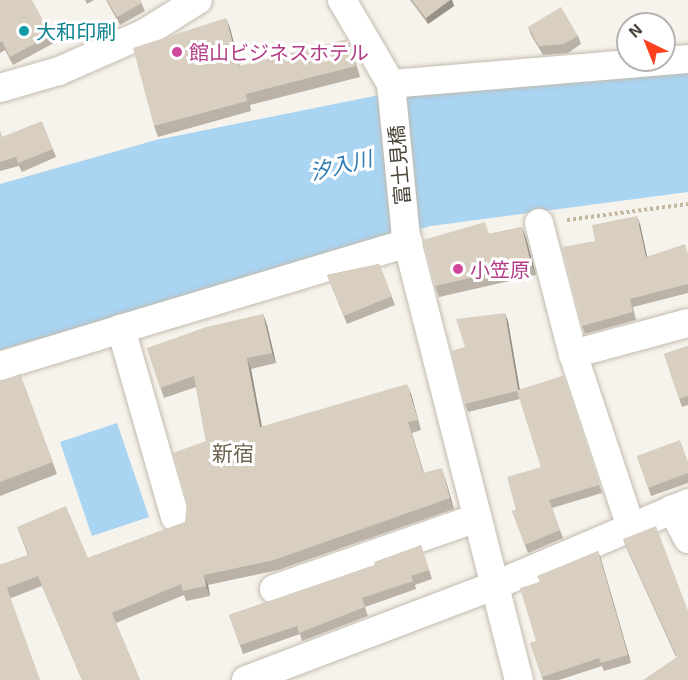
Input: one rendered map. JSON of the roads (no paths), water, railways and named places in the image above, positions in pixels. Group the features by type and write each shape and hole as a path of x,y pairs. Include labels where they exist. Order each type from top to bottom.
{"street":[{"path":"0,88 92,56 145,33 198,0"},
{"path":"342,0 391,88 688,58"},
{"name":"富士見橋","path":"391,88 407,240 519,680"},
{"path":"539,224 573,354 632,527"},
{"path":"0,366 407,240"},
{"path":"573,354 688,323"},
{"path":"121,329 175,517"},
{"path":"246,680 496,585 680,506 688,539"},
{"path":"274,589 477,518"}],"water":[{"name":"汐入川","path":"688,67 688,192 431,226 0,350 0,184 156,140 404,90 626,72 676,72 676,68"},
{"path":"117,423 149,517 92,536 60,442"}],"place":[{"name":"大和印刷","path":"24,31"},
{"name":"館山ビジネスホテル","path":"177,52"},
{"name":"小笠原","path":"458,269"}],"district":[{"name":"新宿","path":"233,453"}]}
